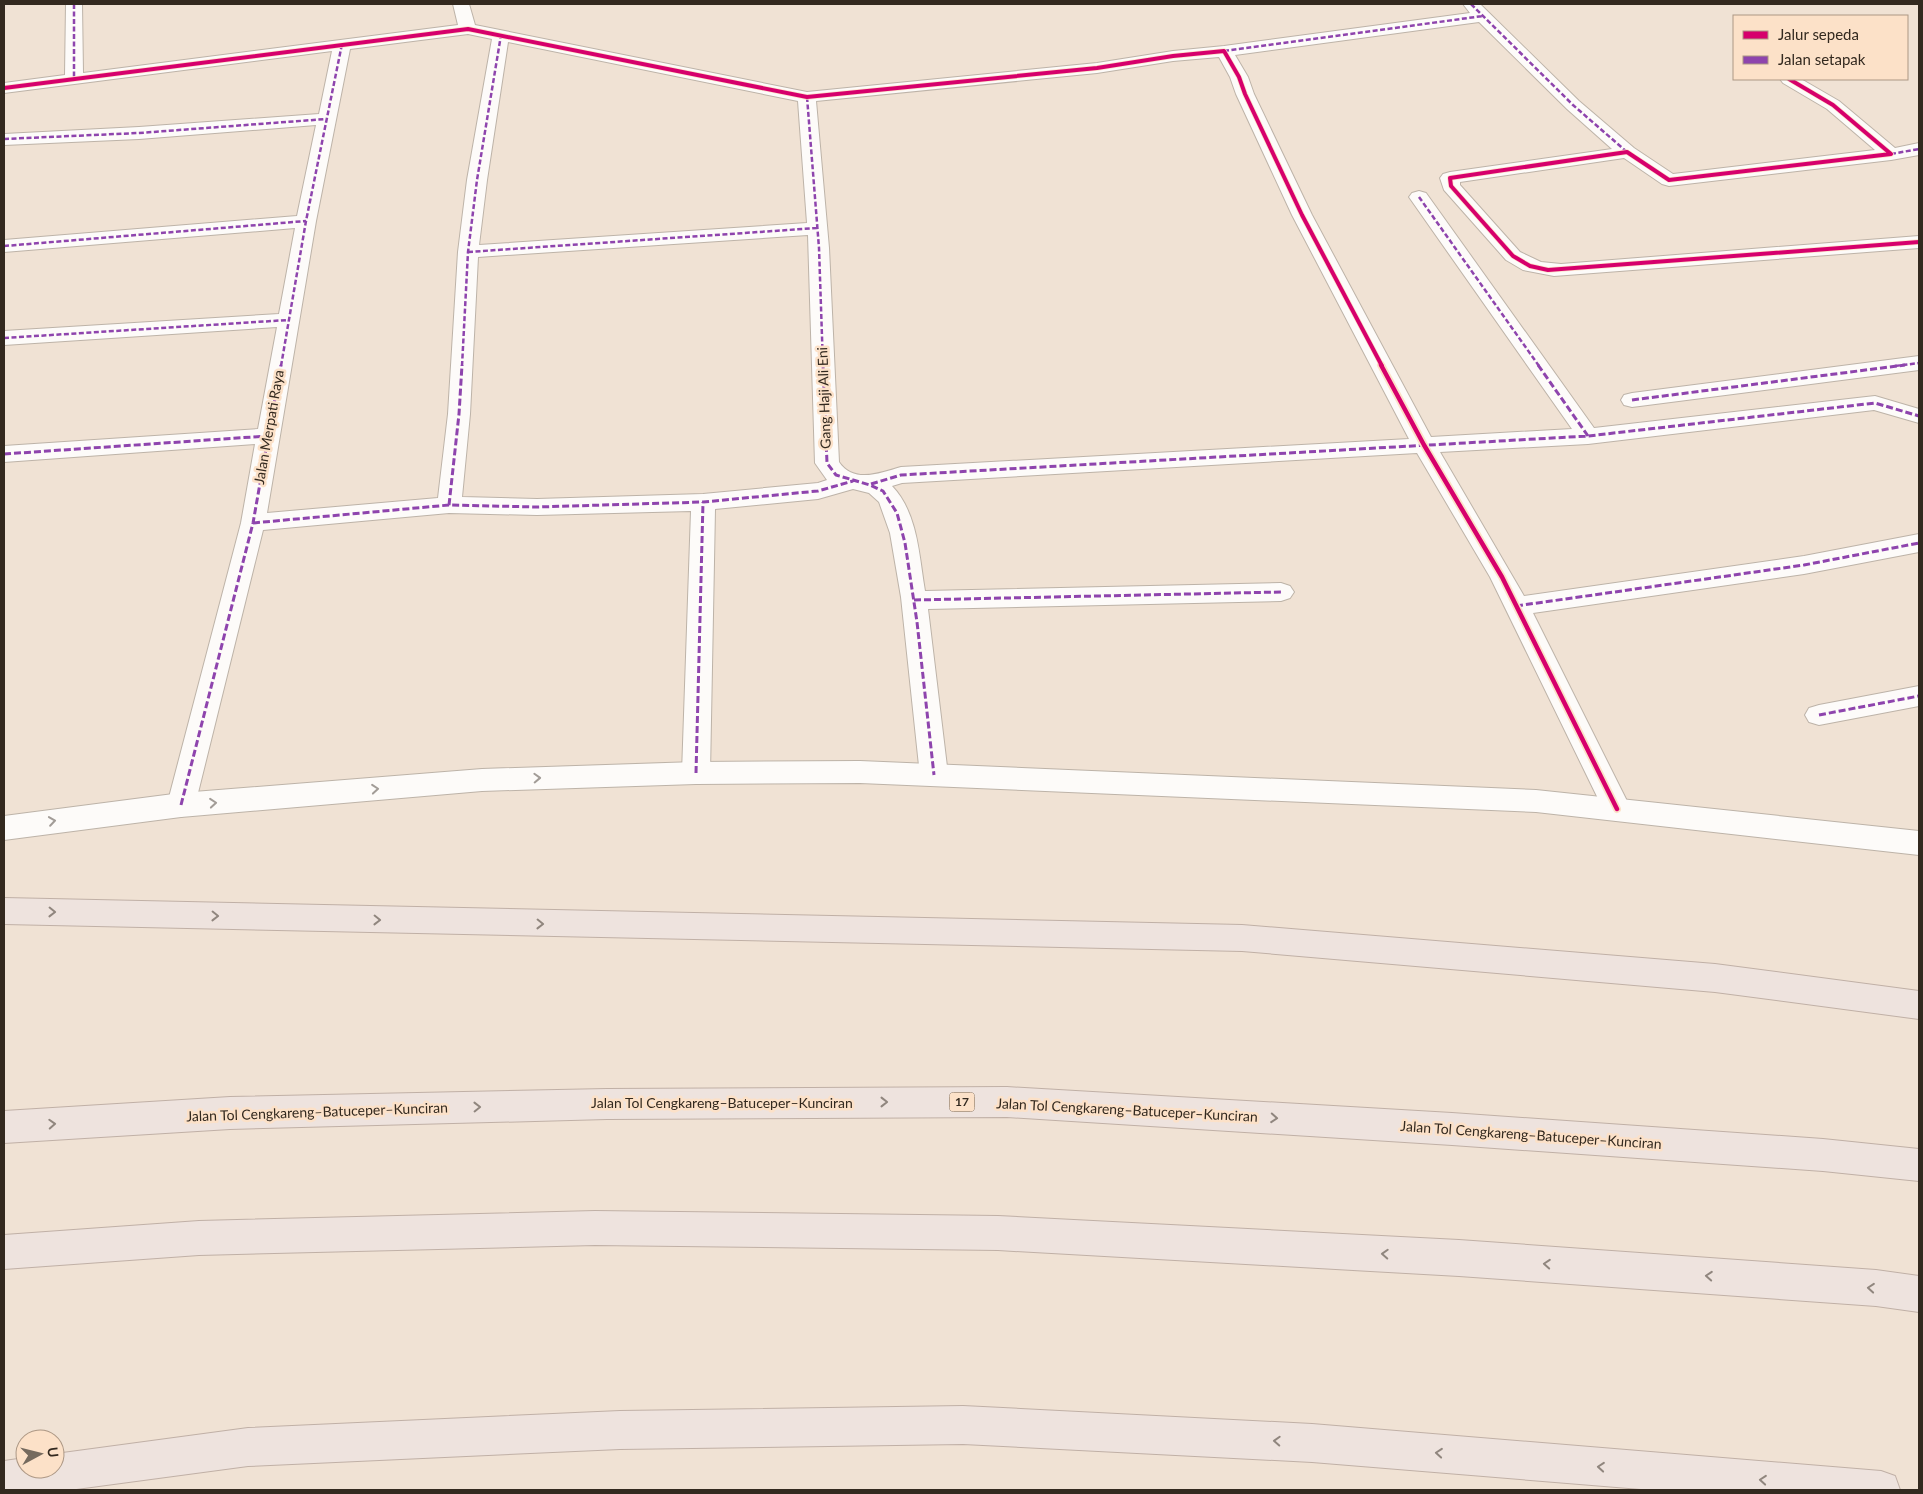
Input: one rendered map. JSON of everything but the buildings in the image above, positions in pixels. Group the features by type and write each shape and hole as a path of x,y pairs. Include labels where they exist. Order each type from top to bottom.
{"highway":[{"path":"4,911 1242,938 1714,978 1919,1005"},
{"name":"Jalan Tol Cengkareng–Batuceper–Kunciran","path":"4,1127 230,1113 607,1104 1007,1102 1520,1134 1823,1155 1919,1165"},
{"path":"4,1252 199,1238 595,1228 998,1232 1458,1258 1876,1288 1919,1294"},
{"path":"4,1480 248,1447 620,1430 963,1425 1312,1442 1881,1490"}],"street":[{"path":"74,4 74,79"},
{"path":"461,4 468,29"},
{"path":"4,88 468,29 807,97 1097,68 1173,56 1224,51 1477,10 1572,105 1627,152 1669,180 1891,154 1919,149"},
{"path":"450,505 459,414 468,252 477,180 500,35"},
{"name":"Jalan Merpati Raya","path":"181,805 253,523 306,221 342,44"},
{"path":"1224,51 1239,77 1245,94 1302,214 1424,445 1502,577 1617,809"},
{"path":"1791,80 1833,106 1891,154"},
{"name":"Gang Haji Ali Eni","path":"807,97 817,228 827,463 836,474 887,494 895,509 904,542 914,600 934,775"},
{"path":"4,139 139,133 326,119"},
{"path":"1627,152 1450,178 1451,186 1513,256 1525,265 1540,270 1561,270 1919,242"},
{"path":"1419,197 1588,436"},
{"path":"4,246 306,221"},
{"path":"468,252 817,228"},
{"path":"4,338 288,320"},
{"path":"1632,400 1919,363"},
{"path":"253,523 450,505 537,507 703,502 818,490 901,474 1588,436 1874,403 1919,416"},
{"path":"4,454 267,436"},
{"path":"696,774 703,502"},
{"path":"1516,606 1804,565 1919,543"},
{"path":"914,600 1280,592"},
{"path":"1819,715 1919,696"},
{"path":"4,828 181,805 482,780 860,772 1536,801 1919,843"}],"marked path":[{"path":"74,4 74,79"},
{"path":"1471,4 1573,105 1627,152"},
{"path":"1224,51 1483,16"},
{"path":"449,505 459,414 468,252 477,180 501,35"},
{"path":"181,805 253,523 306,221 342,44"},
{"path":"807,97 819,248 827,463 836,475 877,487 883,491 888,496 897,513 905,543 917,622 934,775"},
{"path":"4,139 139,133 326,119"},
{"path":"1891,154 1919,149"},
{"path":"1419,197 1588,436"},
{"path":"4,246 306,221"},
{"path":"468,252 817,228"},
{"path":"4,338 288,320"},
{"path":"1632,400 1919,363"},
{"path":"871,484 901,475 1588,436 1875,403 1919,416"},
{"path":"4,454 267,436"},
{"path":"253,523 449,505 537,507 703,502 818,491 853,481"},
{"path":"696,773 703,502"},
{"path":"1516,606 1804,565 1919,543"},
{"path":"914,600 1281,592"},
{"path":"1819,715 1919,696"}],"cycle path":[{"path":"4,88 468,29 807,97 1097,68 1173,56 1224,51 1239,77 1245,94 1302,215 1424,445 1502,577 1617,809"},
{"path":"1791,80 1833,105 1891,154 1669,180 1627,152 1450,178 1451,186 1513,256 1530,266 1548,270 1919,242"}]}
